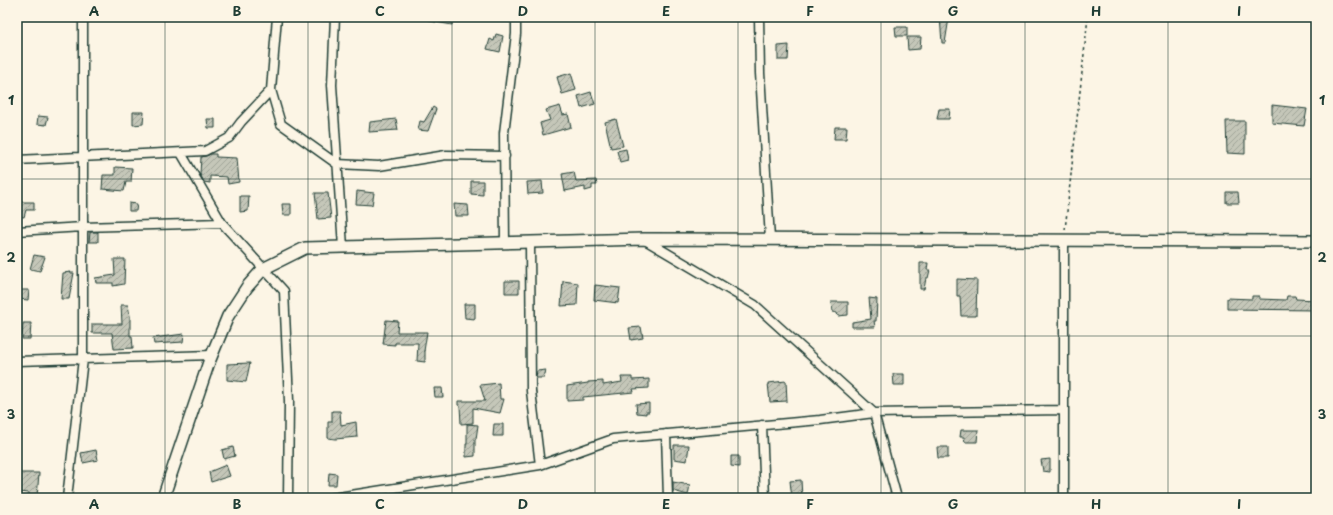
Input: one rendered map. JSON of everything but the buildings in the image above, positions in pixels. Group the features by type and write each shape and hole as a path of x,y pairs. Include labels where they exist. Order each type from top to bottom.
{"main road":[{"path":"163,498 212,355 228,316 248,287 263,269 305,248 644,239 1316,241"}],"street":[{"path":"67,498 83,359 83,17"},
{"path":"277,17 271,90 281,124 338,164 379,166 446,155 505,156"},
{"path":"335,17 332,85 343,247"},
{"path":"505,243 504,133 516,34 516,17"},
{"path":"759,17 760,73 770,240"},
{"path":"17,160 205,151 229,138 241,122 271,90"},
{"path":"182,153 222,223 284,291 289,401 288,498"},
{"path":"17,231 83,227 222,223"},
{"path":"644,239 755,305 874,413 897,498"},
{"path":"1064,240 1064,498"},
{"path":"530,242 531,391 540,465"},
{"path":"17,361 212,355"},
{"path":"332,498 540,465 613,439 820,420 874,413 1064,410"},
{"path":"762,425 765,498"},
{"path":"666,434 668,498"}],"path":[{"path":"1064,240 1088,17"}]}
